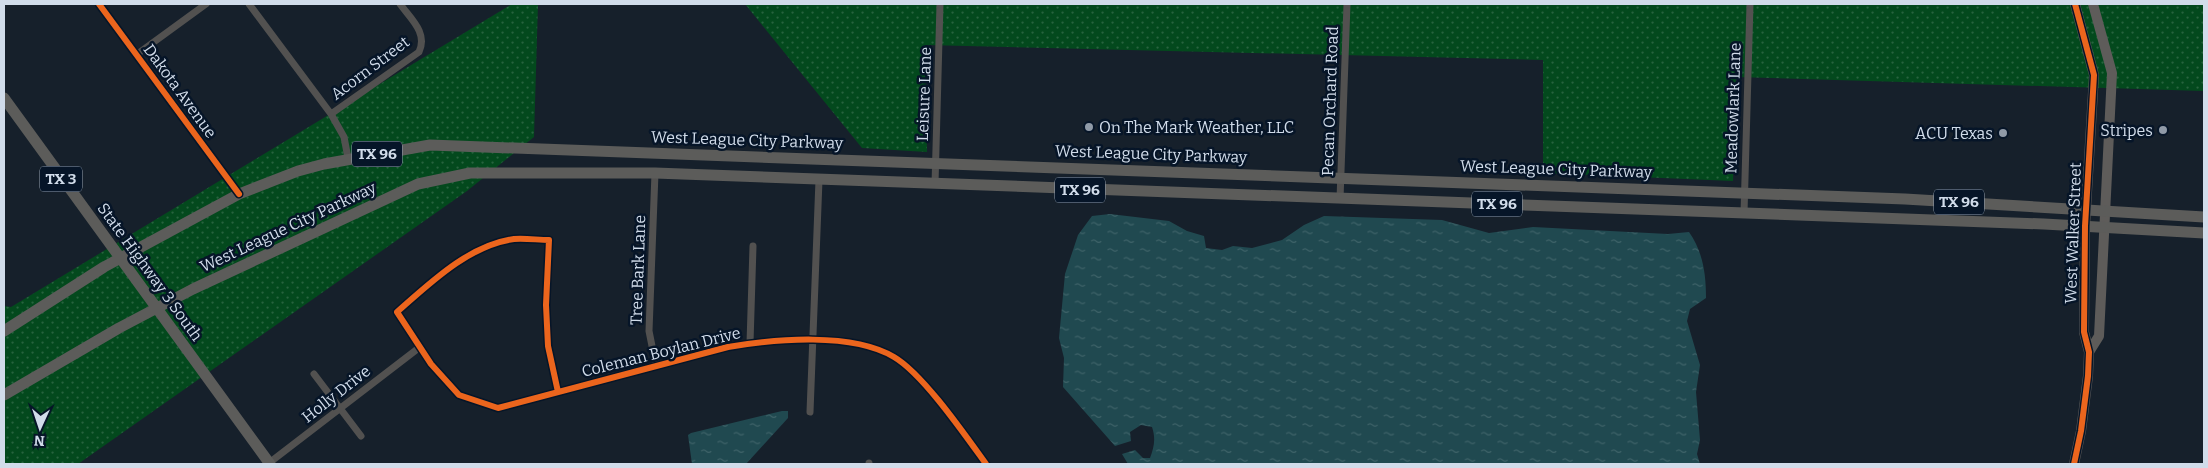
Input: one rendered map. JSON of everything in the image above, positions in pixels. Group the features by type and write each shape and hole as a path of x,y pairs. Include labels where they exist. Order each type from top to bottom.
{"main road":[{"name":"State Highway 3 South","path":"4,98 270,463"},
{"name":"West League City Parkway","path":"120,259 239,194 298,171 348,158 430,145 1744,192 1905,199 2204,217"},
{"path":"655,152 655,173"},
{"name":"West League City Parkway","path":"156,309 418,184 470,173 655,173 2085,226 2204,233"},
{"name":"TX 96","path":"4,331 120,259"},
{"name":"TX 96","path":"4,395 156,309"}],"street":[{"name":"Dakota Avenue","path":"99,4 239,194"},
{"path":"136,55 206,4"},
{"path":"249,4 331,114 344,137 348,158"},
{"name":"Acorn Street","path":"331,114 419,52 423,44 421,31 400,4"},
{"name":"Leisure Lane","path":"935,184 940,4"},
{"name":"Pecan Orchard Road","path":"1340,198 1347,4"},
{"name":"Meadowlark Lane","path":"1744,213 1750,4"},
{"name":"West Walker Street","path":"2074,464 2081,431 2089,352 2084,332 2085,226 2094,75 2075,4"},
{"name":"West Walker Street","path":"2089,352 2099,336 2112,74 2094,4"},
{"name":"Tree Bark Lane","path":"655,173 649,331 656,366"},
{"path":"810,412 819,180"},
{"name":"Coleman Boylan Drive","path":"558,392 548,346 546,305 549,240 514,239 480,249 417,294 397,312 431,364 459,395 498,408 656,366 768,340 812,340 866,347 894,357 921,381 986,464"},
{"path":"750,343 753,246"},
{"name":"Holly Drive","path":"270,463 420,347"},
{"path":"314,374 361,436"}],"green space":[{"path":"512,4 538,4 534,137 467,191 78,464 4,464 4,306 11,307"},
{"path":"745,4 2204,4 2204,91 1736,77 1733,181 1543,173 1543,60 925,45 927,152 862,148"}],"water":[{"path":"1110,214 1169,221 1187,231 1204,236 1206,248 1222,250 1233,246 1252,248 1282,240 1304,225 1324,216 1442,220 1489,233 1533,227 1668,234 1689,232 1701,255 1706,289 1706,298 1690,309 1687,321 1700,365 1696,392 1700,440 1697,454 1700,464 1128,464 1122,454 1135,450 1143,458 1150,458 1154,443 1152,427 1141,425 1130,432 1131,441 1115,446 1063,387 1064,358 1059,338 1065,274 1078,235 1092,216"},
{"path":"788,411 788,418 746,464 692,464 688,435 691,433"}],"cycle path":[{"path":"99,4 239,194"},
{"path":"2074,464 2081,431 2088,376 2089,352 2084,332 2085,226 2094,75 2075,4"},
{"path":"558,392 548,346 546,305 549,240 514,239 481,249 451,267 397,312 431,364 459,395 498,408 728,347 790,340 813,340 857,344 877,349 894,357 918,377 943,406 986,464"}],"place":[{"name":"On The Mark Weather, LLC","path":"1089,127"},
{"name":"Stripes","path":"2163,130"},
{"name":"ACU Texas","path":"2003,133"}]}
